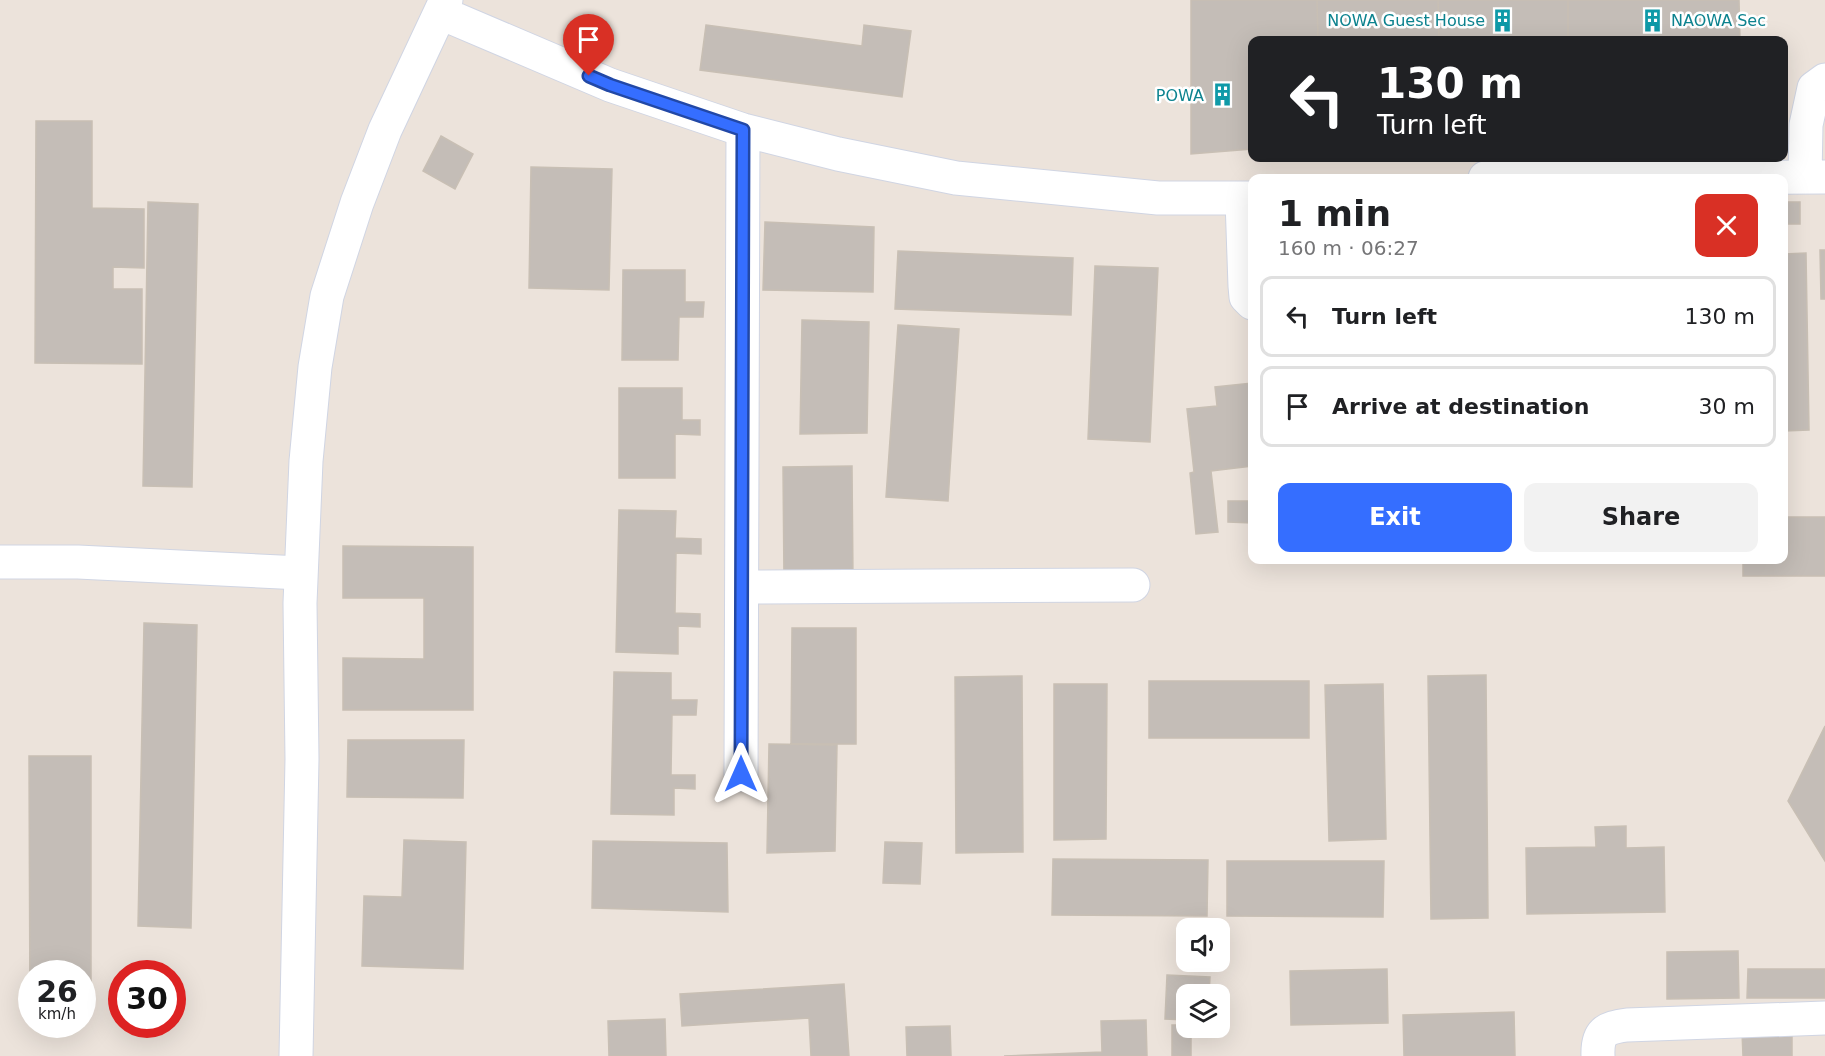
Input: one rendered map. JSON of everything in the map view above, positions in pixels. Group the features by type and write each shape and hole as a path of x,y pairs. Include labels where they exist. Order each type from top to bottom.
{"street":[{"path":"296,1056 302,759 300,603 315,367 327,296 357,203 385,130 444,6 610,85 743,130 838,154 956,178 1158,198 1247,199 1245,286 1248,299"},
{"path":"1788,177 1815,177 1806,125 1814,88 1825,80"},
{"path":"741,774 743,130"},
{"path":"0,562 78,562 301,573"},
{"path":"742,587 1133,585"},
{"path":"1598,1056 1597,1046 1601,1035 1610,1027 1825,1018"}],"building":[{"name":"POWA","path":"1191,0 1317,0 1318,36 1248,36 1248,149 1191,154"},
{"path":"1317,0 1438,0 1439,36 1318,36"},
{"name":"NOWA Guest House","path":"1438,0 1568,0 1568,36 1439,36"},
{"name":"NAOWA Sec","path":"1568,0 1739,0 1740,36 1568,36"},
{"path":"706,25 862,46 864,25 911,31 902,97 700,70"},
{"path":"36,121 92,121 92,208 144,209 144,268 113,267 113,289 142,289 142,364 35,363"},
{"path":"441,136 473,154 455,189 423,171"},
{"path":"531,167 612,169 609,290 529,288"},
{"path":"148,202 198,204 192,487 143,486"},
{"path":"1788,202 1800,202 1800,224 1788,224"},
{"path":"765,222 874,227 873,292 763,290"},
{"path":"1820,250 1825,250 1825,299 1821,299"},
{"path":"898,251 1073,258 1071,315 895,309"},
{"path":"1806,253 1809,430 1788,431 1788,254"},
{"path":"1095,266 1158,268 1150,442 1088,439"},
{"path":"623,270 685,270 685,302 704,302 703,317 679,317 678,360 622,360"},
{"path":"802,320 869,322 867,433 800,434"},
{"path":"898,325 959,329 948,501 886,497"},
{"path":"1248,383 1248,466 1211,471 1218,532 1196,534 1190,473 1194,472 1187,409 1217,406 1215,387"},
{"path":"619,388 682,388 682,420 700,420 700,435 675,434 675,478 619,478"},
{"path":"852,466 853,580 784,580 783,467"},
{"path":"1228,501 1248,501 1248,523 1228,522"},
{"path":"619,510 676,511 675,538 701,539 701,554 676,553 675,613 700,614 700,627 678,626 678,654 616,652"},
{"path":"1788,517 1825,517 1825,576 1743,576 1743,564 1788,564"},
{"path":"343,546 473,547 473,710 343,710 343,658 424,659 424,598 343,598"},
{"path":"144,623 197,625 191,928 138,926"},
{"path":"792,628 856,628 856,744 791,744"},
{"path":"614,672 671,673 671,700 697,700 696,715 672,715 671,775 695,775 695,789 674,788 674,815 611,814"},
{"path":"1486,675 1488,918 1431,919 1428,676"},
{"path":"1022,676 1023,852 956,853 955,677"},
{"path":"1149,681 1309,681 1309,738 1149,738"},
{"path":"1054,684 1107,684 1106,839 1054,840"},
{"path":"1383,684 1386,839 1329,841 1325,685"},
{"path":"1825,726 1825,861 1788,801"},
{"path":"348,740 464,740 463,798 347,797"},
{"path":"769,744 837,745 835,851 767,853"},
{"path":"29,756 91,756 91,960 30,960"},
{"path":"1626,826 1626,848 1664,847 1665,912 1527,914 1526,848 1596,847 1595,827"},
{"path":"404,840 466,842 463,969 362,966 364,896 402,897"},
{"path":"593,841 727,843 728,912 592,908"},
{"path":"885,842 922,843 920,884 883,883"},
{"path":"1053,859 1208,860 1207,916 1052,915"},
{"path":"1227,861 1384,861 1383,917 1227,916"},
{"path":"1738,951 1739,998 1667,999 1667,952"},
{"path":"1387,969 1388,1023 1291,1025 1290,971"},
{"path":"1748,969 1825,969 1825,998 1747,998"},
{"path":"1167,975 1210,977 1210,984 1176,984 1176,1020 1165,1019"},
{"path":"844,984 849,1056 811,1056 809,1018 682,1026 680,994"},
{"path":"1514,1012 1515,1056 1404,1056 1403,1015"},
{"path":"665,1019 666,1056 609,1056 608,1021"},
{"path":"1146,1020 1147,1056 1004,1056 1102,1052 1101,1021"},
{"path":"1172,1025 1176,1025 1176,1038 1191,1038 1191,1056 1172,1056"},
{"path":"950,1026 951,1056 907,1056 906,1027"},
{"path":"1792,1031 1792,1056 1743,1056 1742,1032"}],"place":[{"name":"NOWA Guest House","path":"1503,20"},
{"name":"NAOWA Sec","path":"1653,20"},
{"name":"POWA","path":"1222,95"}],"route":[{"path":"589,76 743,130 741,774"}]}
